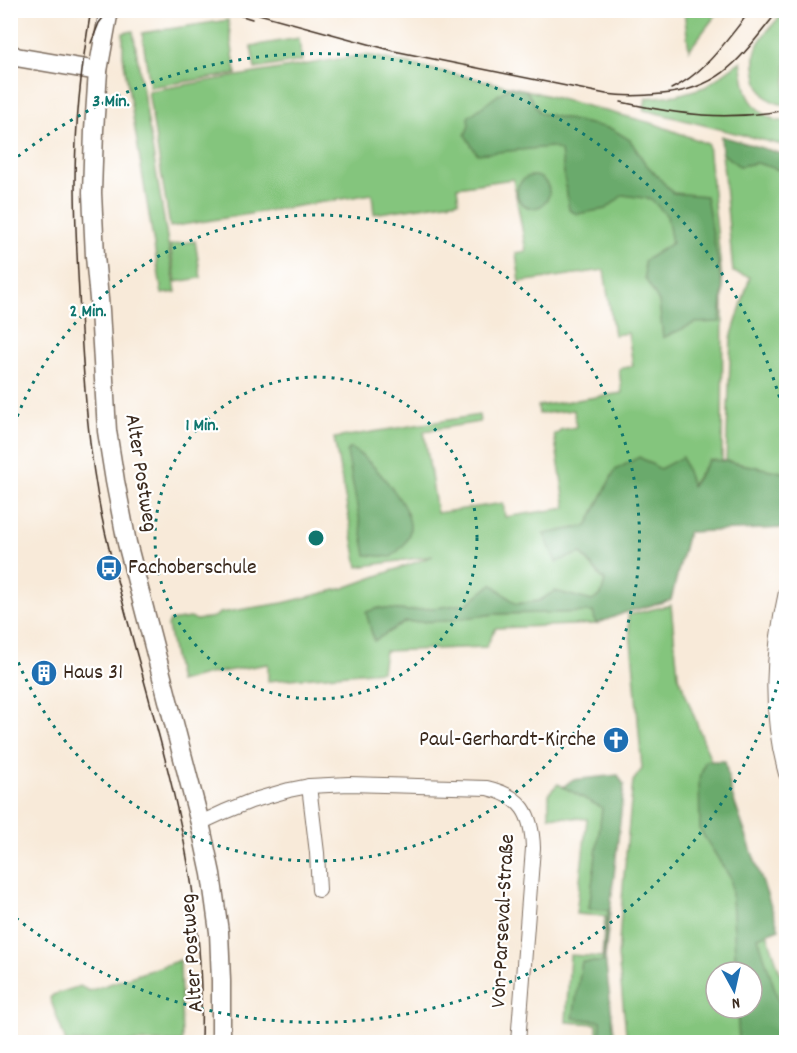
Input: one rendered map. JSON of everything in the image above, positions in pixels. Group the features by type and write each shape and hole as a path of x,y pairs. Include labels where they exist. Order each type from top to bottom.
{"street":[{"name":"Alter Postweg","path":"110,10 98,71 92,193 107,431 126,543 200,823 211,874 219,932 221,1042"},
{"path":"10,53 16,57 98,71"},
{"path":"786,592 776,650 773,691 779,743 786,774"},
{"name":"Von-Parseval-Straße","path":"200,823 251,801 309,786 349,784 488,788 511,796 528,814 533,848 518,1042"},
{"path":"309,786 319,890"}],"green space":[{"path":"786,10 786,105 770,100 762,92 757,79 755,58 762,38"},
{"path":"684,11 719,11 689,50"},
{"path":"228,20 236,74 150,87 142,33"},
{"path":"133,31 176,292 162,294 123,56 123,33"},
{"path":"299,38 302,61 255,69 251,46"},
{"path":"363,55 526,90 655,124 708,144 723,290 722,461 709,460 691,486 660,469 615,470 587,526 544,534 581,553 605,582 601,595 592,601 555,591 539,601 516,604 492,584 467,604 408,611 379,608 374,640 405,622 444,621 494,614 594,612 596,624 496,628 486,647 385,651 382,671 268,681 268,664 209,674 179,682 168,626 170,621 214,617 220,613 283,603 344,588 433,556 358,567 334,438 479,415 480,422 424,431 437,513 503,503 505,517 566,508 554,434 559,433 560,430 576,427 574,410 539,414 538,406 622,393 619,369 633,366 628,333 614,335 604,270 520,282 516,253 526,251 513,179 457,187 459,201 374,214 372,194 170,227 148,91"},
{"path":"741,61 748,95 754,105 775,120 786,121 786,146 644,110 646,98 677,95 705,87"},
{"path":"509,87 526,90 540,113 612,129 630,140 645,163 673,193 706,196 723,290 720,322 695,323 663,338 659,302 645,278 644,261 672,243 667,216 651,199 623,195 606,209 577,214 569,210 561,151 551,147 477,154 465,135 469,126 468,117"},
{"path":"721,136 786,155 786,172 757,163 739,166 722,153"},
{"path":"722,153 740,166 757,163 786,172 786,473 726,461 731,338 750,277 733,272"},
{"path":"533,176 544,181 549,192 544,203 533,208 522,203 517,192 522,181"},
{"path":"195,241 201,278 176,282 170,245"},
{"path":"350,448 368,461 387,482 408,515 410,530 407,540 391,557 366,555 347,452"},
{"path":"639,457 660,469 682,457 692,486 709,460 726,461 786,473 786,528 688,532 671,600 624,613 596,624 593,612 494,614 444,621 405,622 374,641 366,612 379,608 408,611 467,604 492,584 516,604 539,601 555,591 592,601 601,595 605,581 581,553 556,562 544,534 587,526 615,470"},
{"path":"671,605 678,674 710,758 786,991 786,995 778,1005 786,1042 627,1042 618,956 633,781 642,769 628,615"},
{"path":"705,761 725,761 732,795 779,929 758,937 784,1018 786,1042 739,1042 738,1020 764,1020 764,960 735,960 731,879 700,830 699,781"},
{"path":"618,775 624,785 605,957 615,1042 600,1042 601,1021 573,1018 582,962 603,962 608,910 589,909 602,808 563,787 572,780"},
{"path":"558,784 603,808 589,908 608,910 603,962 582,962 574,1018 601,1021 600,1042 597,1042 597,1024 566,1022 570,955 602,957 605,916 576,914 587,819 549,816 549,793"},
{"path":"180,960 182,1042 66,1042 50,998 53,995 80,986 89,991"}],"tram line":[{"path":"91,10 79,96 75,183 80,314 90,442 102,518 167,766 189,866 199,948 201,1042"},
{"path":"91,43 99,23 109,10"},
{"path":"223,10 252,19"},
{"path":"244,10 394,51 621,96 684,91 717,77 742,55 779,10"},
{"path":"671,89 705,65 751,10"},
{"path":"621,102 683,113 723,116 786,110"}],"place":[{"name":"Fachoberschule","path":"109,568"},
{"name":"Haus 31","path":"44,673"},
{"name":"Paul-Gerhardt-Kirche","path":"616,740"}]}
